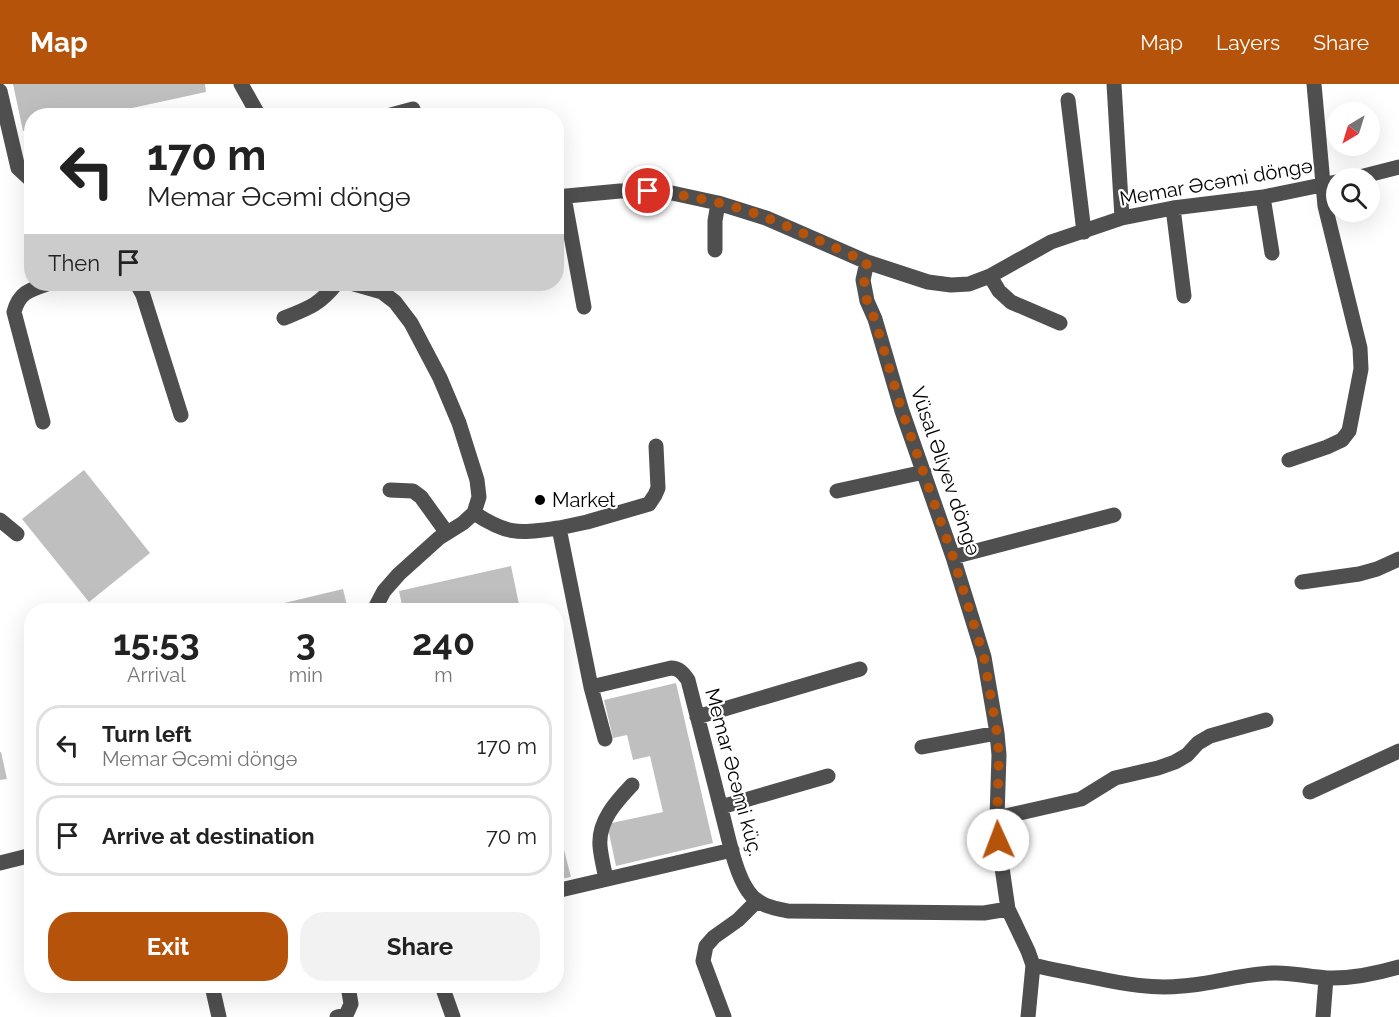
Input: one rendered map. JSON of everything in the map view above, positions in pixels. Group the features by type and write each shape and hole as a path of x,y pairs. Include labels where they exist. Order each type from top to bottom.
{"street":[{"path":"241,84 254,108"},
{"path":"1114,84 1122,218"},
{"path":"1314,84 1328,168"},
{"path":"0,90 18,168 24,174"},
{"path":"1068,100 1083,232"},
{"path":"1380,172 1399,167"},
{"name":"Memar Əcəmi döngə","path":"564,197 620,191 648,191 672,193 718,203 766,218 867,262 928,282 951,285 969,284 990,276 1051,242 1122,218 1173,208 1263,197 1326,184"},
{"path":"1263,197 1272,253"},
{"path":"714,249 718,203"},
{"path":"1173,208 1184,296"},
{"path":"564,215 584,307"},
{"path":"1289,460 1342,440 1349,431 1361,369 1360,348 1329,222"},
{"name":"Vüsal Əliyev döngə","path":"867,262 864,280 867,301 984,657 997,733 998,840 1008,909 1034,965"},
{"path":"990,276 999,291 1011,302 1059,323"},
{"path":"30,291 21,295 14,312 43,422"},
{"path":"141,291 182,415"},
{"path":"284,318 314,306 330,291"},
{"path":"378,291 395,302 411,323 440,378 459,423 477,480 479,497 474,513 418,556 384,591 378,603"},
{"path":"474,513 501,529 520,533 559,528 649,504 658,488 656,446"},
{"path":"837,491 924,472"},
{"path":"390,490 413,491 421,497 447,533"},
{"path":"953,557 1114,515"},
{"path":"0,520 16,534"},
{"path":"559,528 591,687 605,739"},
{"path":"1302,582 1359,574 1399,559"},
{"name":"Memar Əcəmi küç.","path":"591,687 670,668 676,668 683,673 688,680 742,881 757,901"},
{"path":"698,717 860,669"},
{"path":"997,818 1081,799 1115,778 1175,762 1210,736 1266,720"},
{"path":"922,747 997,733"},
{"path":"1310,792 1399,751"},
{"path":"721,807 828,776"},
{"path":"606,879 600,834 616,802 632,785"},
{"path":"564,889 732,850"},
{"path":"0,863 24,857"},
{"path":"724,1017 703,961 706,946 757,901 767,907 788,911 984,913 1008,909"},
{"path":"1028,1017 1034,965 1131,985 1155,986 1183,986 1253,974 1286,973 1326,978 1352,978 1399,967"},
{"path":"1323,1017 1326,978"},
{"path":"214,993 219,1017"},
{"path":"337,1017 346,1015 351,1004 349,993"},
{"path":"444,993 453,1017"}],"building":[{"path":"13,84 205,84 206,92 132,108 24,108 23,131"},
{"path":"84,470 150,553 89,602 22,519"},
{"path":"511,566 519,603 402,603 399,591"},
{"path":"343,589 346,603 284,603"},
{"path":"676,683 713,843 616,866 607,824 663,812 650,756 633,760 627,735 613,738 604,700"},
{"path":"0,752 7,779 0,780"},
{"path":"564,850 571,877 564,878"}],"place":[{"name":"Market","path":"540,500"}],"route":[{"path":"648,191 672,193 743,210 867,262 864,280 867,301 984,657 994,710 999,755 998,840"}]}
